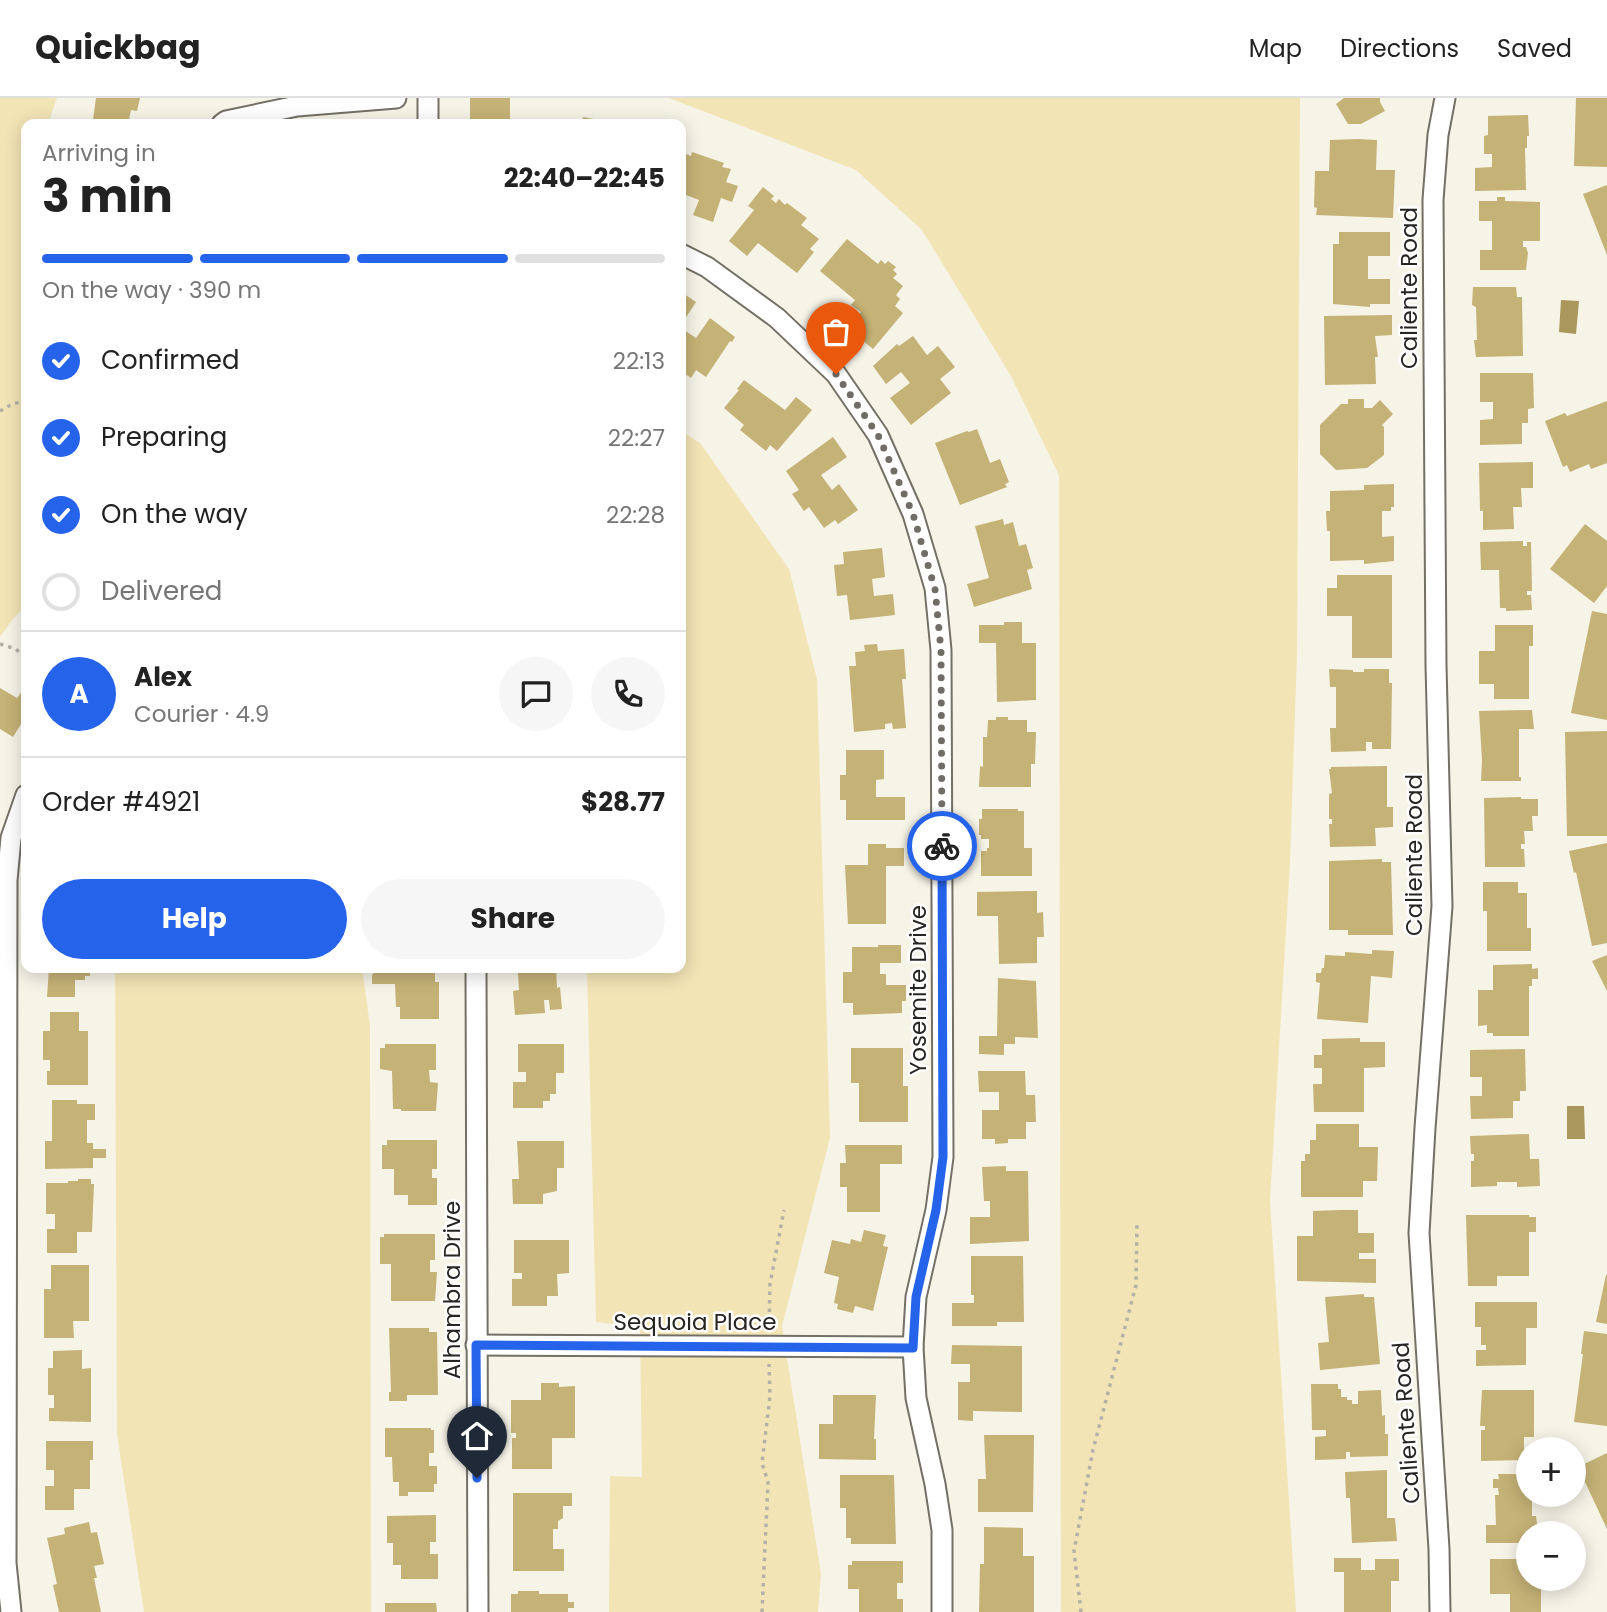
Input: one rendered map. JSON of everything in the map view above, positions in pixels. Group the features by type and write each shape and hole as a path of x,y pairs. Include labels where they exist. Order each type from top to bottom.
{"street":[{"path":"235,119 297,106 396,98"},
{"path":"428,98 428,119"},
{"name":"Caliente Road","path":"1440,1612 1439,1549 1419,1233 1424,1128 1442,906 1436,651 1433,200 1438,135 1445,98"},
{"name":"Yosemite Drive","path":"686,256 707,267 777,318 836,374 878,435 913,514 935,589 941,650 943,1157 936,1210 916,1297 913,1348 916,1398 942,1530 942,1612"},
{"path":"11,1612 3,1563 3,880 11,838 21,809"},
{"name":"Alhambra Drive","path":"476,973 478,1612"},
{"name":"Sequoia Place","path":"476,1345 913,1348"}],"path":[{"path":"0,411 21,402"},
{"path":"0,643 16,649 21,654"},
{"path":"762,1612 768,1482 762,1462 770,1396 771,1284 784,1210"},
{"path":"1081,1612 1074,1551 1093,1450 1136,1286 1137,1222"}],"shaded area":[{"path":"0,98 57,98 50,119 21,119 21,610 0,637"},
{"path":"669,98 1300,98 1297,652 1290,863 1270,1201 1296,1612 1061,1612 1059,475 1011,376 922,230 856,170"},
{"path":"1561,300 1579,301 1576,334 1559,332"},
{"path":"686,434 700,443 789,569 817,679 830,1138 782,1326 821,1574 818,1612 609,1612 610,1476 642,1477 640,1327 596,1322 587,973 686,973"},
{"path":"115,973 363,973 370,1026 371,1612 144,1612 117,1434"},
{"path":"1567,1106 1584,1106 1585,1139 1567,1139"}],"building":[{"path":"96,98 140,98 137,111 131,110 129,119 93,119"},
{"path":"470,98 510,98 510,119 470,119"},
{"path":"1344,98 1380,98 1385,111 1361,124 1348,124 1336,104"},
{"path":"1576,98 1607,98 1607,167 1574,166"},
{"path":"1528,115 1529,136 1525,148 1526,190 1475,191 1475,168 1492,167 1492,154 1484,154 1488,116"},
{"path":"1330,140 1377,140 1376,170 1395,170 1393,218 1316,215 1315,171 1329,171"},
{"path":"692,152 724,163 722,167 731,169 726,182 738,186 732,202 721,198 713,222 693,215 699,200 686,195 686,154 691,156"},
{"path":"1607,185 1607,255 1583,194"},
{"path":"763,187 774,196 771,199 776,203 779,199 807,218 801,225 819,239 810,249 814,252 797,273 758,243 747,256 729,241 754,210 748,206"},
{"path":"1497,197 1505,197 1505,201 1540,202 1540,241 1523,241 1523,247 1526,247 1528,253 1526,270 1480,270 1480,250 1492,250 1492,221 1479,221 1479,201 1497,201"},
{"path":"1339,232 1390,232 1390,256 1368,256 1368,279 1390,279 1390,304 1370,304 1370,307 1333,304 1333,244 1339,244"},
{"path":"847,239 878,264 881,260 885,264 888,261 896,267 893,270 897,274 893,278 903,286 896,295 900,299 895,306 903,313 873,349 847,328 861,312 851,305 855,300 820,271"},
{"path":"1473,287 1516,287 1517,297 1522,297 1523,356 1476,357 1476,307 1472,305"},
{"path":"686,295 696,302 686,317"},
{"path":"1392,315 1392,335 1375,336 1378,357 1375,357 1376,384 1325,385 1324,316"},
{"path":"710,318 735,337 706,377 696,370 691,378 686,374 686,331 696,338"},
{"path":"913,336 927,355 938,346 955,367 940,379 951,393 911,425 890,398 910,383 901,372 886,384 873,366 897,344 899,346"},
{"path":"1480,373 1533,373 1534,408 1528,409 1528,423 1522,423 1522,444 1480,445 1480,420 1493,419 1493,402 1480,402"},
{"path":"744,380 785,410 796,397 812,410 777,451 770,445 766,451 740,430 744,425 724,408"},
{"path":"1348,399 1364,399 1364,408 1372,408 1380,400 1393,414 1382,425 1384,455 1367,468 1336,470 1320,454 1320,425 1341,404 1348,404"},
{"path":"1607,401 1607,463 1591,469 1589,464 1570,472 1567,465 1563,467 1545,421"},
{"path":"977,429 990,463 1000,459 1009,482 1005,484 1007,487 960,505 935,443"},
{"path":"833,437 847,457 821,475 832,490 839,484 858,510 838,524 835,520 824,528 809,507 804,511 792,494 799,490 786,471"},
{"path":"1533,462 1533,488 1521,488 1522,507 1513,507 1514,529 1483,530 1479,463"},
{"path":"1394,484 1394,507 1391,507 1391,511 1382,511 1382,537 1394,536 1394,561 1364,564 1364,560 1330,561 1330,531 1327,531 1326,511 1330,511 1330,491 1364,490 1364,485"},
{"path":"1003,519 1004,525 1013,522 1019,546 1026,544 1033,568 1027,570 1032,589 974,607 967,584 989,578 975,526"},
{"path":"1585,524 1607,541 1607,586 1594,603 1550,569"},
{"path":"1523,541 1523,546 1531,542 1532,591 1527,591 1527,595 1531,595 1532,610 1506,611 1506,608 1500,608 1499,570 1481,570 1480,542"},
{"path":"882,548 885,577 872,579 874,596 893,594 895,615 850,620 847,595 837,596 834,565 844,564 843,552"},
{"path":"1337,575 1392,575 1392,658 1352,658 1352,616 1327,616 1327,588 1337,588"},
{"path":"1592,611 1607,614 1607,720 1571,713"},
{"path":"1004,622 1022,622 1022,643 1036,643 1036,700 997,702 996,643 979,643 979,625 1004,625"},
{"path":"1495,625 1533,625 1533,646 1529,646 1529,699 1494,699 1494,684 1479,684 1479,651 1495,651"},
{"path":"877,644 878,651 904,649 906,679 902,679 906,728 893,729 892,723 885,724 885,729 854,732 849,666 856,666 855,652 865,651 864,645"},
{"path":"1329,669 1364,672 1364,669 1389,669 1389,683 1392,683 1391,749 1372,749 1372,742 1366,742 1366,751 1331,752 1330,728 1336,728 1336,687 1330,687"},
{"path":"0,688 17,698 21,693 21,724 13,737 0,729"},
{"path":"1532,710 1534,729 1519,729 1521,781 1481,781 1479,711"},
{"path":"996,717 1027,720 1027,732 1036,732 1031,787 979,787 980,766 983,767 983,737 987,737 988,720 996,720"},
{"path":"1607,731 1607,836 1567,836 1565,732"},
{"path":"846,750 884,750 884,779 876,780 876,797 905,797 905,820 846,820 846,800 840,800 840,775 846,775"},
{"path":"1387,766 1387,807 1393,807 1393,827 1375,828 1376,846 1330,847 1329,824 1332,824 1332,819 1329,819 1329,794 1332,793 1329,769"},
{"path":"1484,798 1538,799 1538,816 1532,816 1533,831 1524,831 1525,844 1521,844 1525,867 1485,867"},
{"path":"982,809 1024,811 1024,848 1032,848 1032,876 981,876 981,851 987,851 989,848 989,839 981,839 979,835"},
{"path":"1607,843 1607,943 1592,946 1569,851"},
{"path":"868,844 904,848 904,866 886,866 886,924 848,924 845,865 868,865"},
{"path":"1382,859 1382,862 1391,862 1393,935 1348,935 1348,930 1329,930 1329,861"},
{"path":"1483,882 1518,882 1518,893 1527,893 1527,928 1531,928 1531,951 1487,951 1487,911 1483,911"},
{"path":"1037,891 1037,913 1043,912 1044,937 1037,937 1037,963 999,964 998,916 977,916 977,892"},
{"path":"901,945 901,963 880,963 880,974 886,974 886,985 906,985 906,1001 902,1001 902,1013 853,1015 853,1003 843,1003 843,972 852,972 852,947"},
{"path":"1372,950 1394,951 1392,978 1371,976 1368,1023 1317,1019 1320,983 1316,982 1316,973 1321,973 1324,968 1325,955 1345,956 1345,952 1372,954"},
{"path":"1607,955 1607,991 1592,961"},
{"path":"1532,964 1532,969 1538,968 1538,979 1532,979 1532,986 1529,986 1529,1036 1493,1036 1493,1033 1487,1033 1487,1025 1478,1026 1478,990 1493,990 1493,965"},
{"path":"49,973 90,973 90,976 85,976 85,980 75,980 75,997 47,997"},
{"path":"435,973 435,982 439,982 439,1019 400,1019 400,1007 396,1007 395,984 372,984 372,975"},
{"path":"518,973 556,973 562,1009 550,1010 549,1000 544,1000 545,1013 515,1015 513,991 519,990"},
{"path":"998,978 1036,981 1038,1038 1015,1037 1015,1044 1004,1044 1004,1055 979,1054 979,1036 997,1036"},
{"path":"50,1012 79,1012 79,1031 88,1031 88,1085 47,1085 50,1060 43,1060 43,1031 50,1031"},
{"path":"1360,1038 1360,1042 1385,1042 1385,1067 1364,1068 1364,1112 1314,1112 1313,1084 1322,1084 1322,1068 1314,1068 1314,1055 1322,1055 1322,1039"},
{"path":"385,1044 436,1044 436,1070 429,1070 430,1082 438,1083 436,1111 393,1109 392,1071 380,1069 380,1048 385,1048"},
{"path":"518,1044 564,1044 564,1073 556,1073 556,1094 550,1094 550,1101 543,1101 543,1108 513,1108 513,1082 526,1082 526,1072 518,1072"},
{"path":"851,1048 903,1048 903,1086 908,1086 908,1122 859,1122 859,1083 851,1083"},
{"path":"1525,1049 1526,1091 1520,1091 1520,1101 1513,1101 1513,1118 1471,1119 1470,1096 1482,1096 1482,1077 1470,1077 1470,1050"},
{"path":"978,1071 1025,1071 1026,1095 1035,1095 1036,1122 1026,1122 1026,1139 1008,1139 1008,1143 995,1144 995,1139 982,1139 982,1110 999,1110 999,1092 979,1092"},
{"path":"52,1100 77,1100 77,1104 95,1104 95,1120 87,1120 87,1143 93,1143 93,1149 106,1149 106,1158 93,1158 93,1168 45,1169 45,1141 52,1141"},
{"path":"1316,1124 1359,1124 1359,1147 1378,1147 1377,1181 1363,1181 1363,1197 1301,1197 1301,1161 1305,1161 1305,1154 1310,1154 1310,1140 1316,1140"},
{"path":"1529,1134 1530,1159 1539,1159 1540,1186 1517,1187 1517,1182 1497,1182 1497,1186 1471,1187 1471,1161 1474,1161 1474,1154 1471,1154 1470,1136"},
{"path":"387,1140 437,1140 437,1169 432,1169 432,1178 437,1178 437,1205 408,1205 408,1195 394,1195 394,1169 382,1169 382,1145 387,1145"},
{"path":"517,1141 564,1141 564,1168 557,1168 557,1191 543,1194 543,1204 513,1204 512,1179 519,1179"},
{"path":"845,1145 902,1145 902,1164 880,1164 880,1212 847,1212 847,1187 840,1187 840,1163 846,1163"},
{"path":"1006,1166 1006,1171 1028,1171 1029,1241 970,1244 970,1217 990,1217 990,1201 984,1201 982,1167"},
{"path":"78,1179 91,1179 91,1184 94,1184 92,1232 77,1232 77,1253 47,1253 47,1229 55,1229 55,1214 46,1214 46,1183 68,1183"},
{"path":"1358,1210 1358,1233 1374,1233 1374,1253 1359,1253 1359,1259 1376,1259 1376,1283 1297,1281 1297,1236 1313,1236 1313,1211"},
{"path":"1466,1215 1536,1217 1536,1232 1529,1232 1529,1276 1497,1276 1497,1286 1468,1286"},
{"path":"864,1230 886,1235 883,1246 888,1247 873,1311 855,1306 853,1313 837,1309 838,1304 834,1303 839,1277 824,1273 832,1240 850,1244 851,1239 861,1242"},
{"path":"384,1234 435,1234 435,1260 430,1260 430,1272 437,1272 435,1301 391,1301 391,1264 380,1264 380,1237 384,1237"},
{"path":"514,1240 569,1240 569,1273 557,1274 558,1296 547,1296 547,1306 512,1306 512,1279 522,1279 522,1273 514,1273"},
{"path":"971,1256 1023,1256 1024,1322 997,1322 997,1326 952,1326 952,1303 974,1303 974,1295 971,1295"},
{"path":"51,1265 89,1265 89,1321 73,1321 74,1338 44,1338 44,1289 51,1289"},
{"path":"1607,1275 1607,1324 1596,1322"},
{"path":"1364,1294 1364,1297 1374,1297 1380,1364 1320,1370 1318,1343 1329,1342 1325,1297"},
{"path":"1475,1302 1537,1302 1537,1328 1526,1328 1526,1365 1476,1366 1476,1350 1486,1350 1486,1345 1481,1345 1481,1327 1475,1327"},
{"path":"389,1328 429,1328 429,1332 437,1332 438,1395 407,1395 407,1401 389,1401"},
{"path":"1584,1331 1607,1334 1607,1426 1574,1422"},
{"path":"952,1345 1022,1346 1022,1412 973,1411 973,1421 958,1420 958,1382 970,1382 970,1364 951,1364"},
{"path":"82,1350 82,1369 91,1368 91,1422 49,1421 49,1408 54,1408 54,1395 48,1395 48,1368 53,1368 53,1351"},
{"path":"541,1383 559,1383 559,1387 575,1386 575,1438 552,1438 552,1469 512,1469 512,1438 516,1438 516,1433 511,1433 511,1400 541,1400"},
{"path":"1311,1384 1338,1384 1341,1397 1352,1400 1352,1404 1358,1404 1358,1391 1381,1390 1382,1416 1385,1415 1385,1434 1388,1434 1388,1456 1350,1457 1350,1452 1346,1452 1346,1459 1315,1460 1315,1437 1326,1436 1326,1430 1312,1430"},
{"path":"1482,1390 1534,1390 1534,1437 1516,1437 1516,1460 1481,1461 1481,1430 1485,1430 1485,1426 1480,1426"},
{"path":"833,1395 876,1395 876,1460 819,1459 819,1424 833,1424"},
{"path":"385,1428 434,1430 434,1453 429,1453 429,1466 437,1466 434,1492 408,1492 408,1496 399,1496 399,1482 393,1482 392,1457 385,1457"},
{"path":"984,1435 1034,1435 1033,1512 978,1512 978,1479 986,1479"},
{"path":"46,1441 93,1441 90,1489 74,1489 74,1510 45,1510 45,1486 54,1486 54,1470 46,1470"},
{"path":"1607,1453 1607,1529 1586,1484 1586,1463"},
{"path":"1387,1470 1387,1518 1395,1518 1397,1541 1352,1543 1350,1498 1346,1498 1345,1472"},
{"path":"1498,1474 1516,1474 1516,1507 1532,1507 1532,1516 1536,1516 1537,1521 1516,1521 1516,1543 1486,1543 1486,1525 1496,1525 1495,1495 1499,1495 1498,1488 1493,1488 1493,1479 1499,1479"},
{"path":"840,1475 894,1475 896,1544 851,1544 851,1538 846,1538 846,1508 840,1508"},
{"path":"513,1493 572,1493 572,1506 563,1506 563,1518 558,1521 558,1529 553,1529 553,1549 564,1549 564,1571 513,1571"},
{"path":"436,1515 436,1542 430,1542 430,1554 438,1554 438,1579 401,1579 401,1565 393,1565 393,1543 387,1543 387,1516"},
{"path":"89,1522 91,1533 97,1532 104,1564 94,1566 101,1612 59,1612 53,1585 57,1584 47,1538 65,1534 64,1528"},
{"path":"984,1527 1023,1528 1023,1556 1034,1556 1034,1612 979,1612 980,1564 984,1564"},
{"path":"1334,1558 1361,1558 1361,1570 1375,1570 1375,1559 1399,1559 1399,1581 1391,1581 1391,1612 1344,1612 1344,1572 1334,1572"},
{"path":"1490,1559 1516,1559 1516,1591 1541,1591 1541,1612 1510,1612 1510,1594 1490,1594"},
{"path":"852,1561 903,1561 903,1583 897,1583 897,1599 903,1599 903,1612 859,1612 859,1589 848,1589 848,1565 852,1565"},
{"path":"518,1591 568,1594 568,1602 574,1602 574,1608 568,1608 568,1612 511,1612 511,1594 518,1594"},
{"path":"385,1603 436,1603 437,1612 385,1612"}],"way so far":[{"path":"836,374 878,435 913,514 935,589 941,650 942,846"}],"route":[{"path":"477,1478 476,1345 913,1348 916,1297 936,1210 943,1157 942,846"}]}
